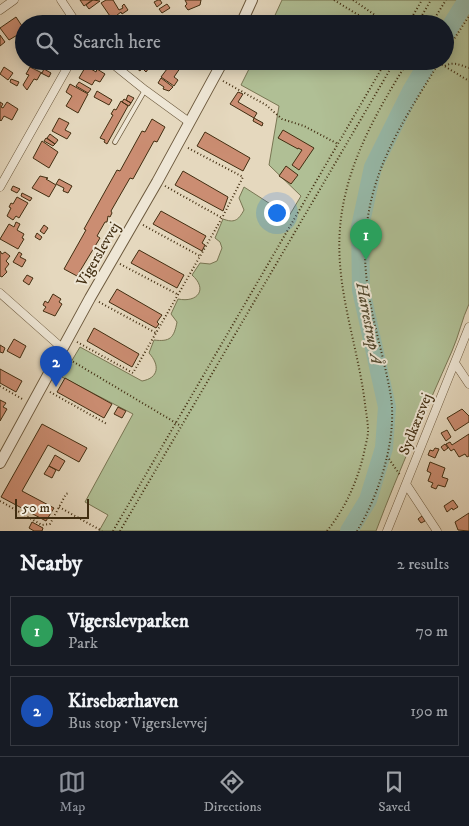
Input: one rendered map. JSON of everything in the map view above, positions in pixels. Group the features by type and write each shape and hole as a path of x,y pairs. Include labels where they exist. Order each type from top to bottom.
{"street":[{"path":"0,10 14,0"},
{"path":"61,0 71,15"},
{"path":"245,15 252,0"},
{"path":"0,187 66,70"},
{"path":"120,70 190,122"},
{"name":"Vigerslevvej","path":"0,463 218,70"},
{"path":"0,293 61,350"},
{"name":"Sydkærsvej","path":"387,531 469,327"},
{"path":"455,363 469,384"},
{"path":"406,484 437,531"}],"lane":[{"path":"115,142 145,90"}],"path":[{"path":"334,0 358,15"},
{"path":"353,0 375,15"},
{"path":"413,15 422,0"},
{"path":"422,15 431,0"},
{"path":"437,15 446,0"},
{"path":"454,39 469,16"},
{"path":"454,64 469,68"},
{"path":"113,531 381,70"},
{"path":"120,531 390,70"},
{"path":"327,531 338,517 353,490 368,432 363,386 339,261 340,228 345,193 356,159 373,120 403,70"},
{"path":"357,531 373,499 390,443 391,399 370,300 365,251 373,191 390,144 398,128 434,70"},
{"path":"451,70 469,81"},
{"path":"215,76 266,105 282,119 304,126 338,144"},
{"path":"69,338 133,373 222,218 242,177 178,143"},
{"path":"157,182 222,218"},
{"path":"135,220 200,256"},
{"path":"112,260 177,294"},
{"path":"90,298 156,333"},
{"path":"61,350 175,424 181,426"},
{"path":"0,386 32,404"},
{"path":"41,388 107,424"},
{"path":"387,456 406,484"},
{"path":"0,501 42,525 50,524 66,494 69,493"},
{"path":"59,507 102,531"}],"green space":[{"path":"282,0 469,0 469,304 457,339 403,463 376,531 99,531 108,515 85,502 133,414 62,377 80,347 142,381 152,377 155,374 156,366 149,353 154,340 168,339 173,335 177,322 171,314 178,299 191,299 198,294 200,290 199,285 192,275 200,263 210,264 217,261 222,248 220,242 215,238 223,219 235,220 240,217 244,210 239,198 244,187 289,216 301,196 269,165 279,106 241,85 248,70 454,70 454,15 275,15"}],"building":[{"path":"80,0 92,0 84,6"},
{"path":"93,0 100,1 89,9 86,5"},
{"path":"106,0 113,0 119,10 123,8 124,4 128,10 122,14 121,12 117,15 109,15 101,3"},
{"path":"158,0 162,3 157,7 154,2"},
{"path":"185,0 201,0 200,5 188,10 185,6 187,4"},
{"path":"167,4 170,8 162,13 159,9"},
{"path":"15,18 15,36 9,40 0,28"},
{"path":"0,35 5,42 0,46"},
{"path":"4,67 13,73 8,80 0,74"},
{"path":"28,70 36,70 42,73 46,70 51,73 49,77 41,73 37,80 34,79 27,90 23,85 29,75 26,74"},
{"path":"84,70 96,72 99,70 105,74 100,82 95,80 92,85 79,78"},
{"path":"166,70 179,70 174,77 178,80 174,86 161,77"},
{"path":"161,78 173,87 169,91 163,89 164,87 158,83"},
{"path":"11,79 19,82 17,86 10,82"},
{"path":"79,82 91,89 88,93 76,86"},
{"path":"70,84 88,94 78,113 66,106 72,96 66,92"},
{"path":"97,91 112,100 109,105 94,97"},
{"path":"238,92 243,94 238,102 257,113 254,118 230,104"},
{"path":"128,95 134,98 131,103 126,100"},
{"path":"124,99 131,103 129,106 122,102"},
{"path":"121,101 128,106 107,144 104,142 105,140 100,138 113,115 111,114 114,109 116,110"},
{"path":"0,102 3,104 1,107 3,108 7,102 18,109 12,120 4,116 0,120"},
{"path":"59,118 69,123 65,130 71,133 67,139 52,131"},
{"path":"254,118 263,123 262,126 253,121"},
{"path":"152,119 165,127 157,142 154,141 133,179 130,178 111,211 110,217 108,216 107,222 105,222 97,236 100,238 77,276 64,269 117,170 120,171 142,131 145,132"},
{"path":"283,130 314,148 299,170 292,165 302,150 278,138"},
{"path":"205,132 250,158 243,171 197,146"},
{"path":"50,134 58,140 55,144 47,138"},
{"path":"46,138 55,144 53,146 44,141"},
{"path":"42,141 58,152 49,168 33,158"},
{"path":"286,166 298,175 291,184 279,176"},
{"path":"183,171 228,197 223,211 175,185"},
{"path":"40,176 48,178 46,179 56,185 49,197 32,188"},
{"path":"59,179 72,186 68,193 63,191 64,188 56,184"},
{"path":"13,186 20,189 17,193 11,190"},
{"path":"22,193 32,198 30,201 21,196"},
{"path":"17,197 28,203 19,218 16,216 13,220 7,216 11,203 13,204"},
{"path":"161,211 206,236 202,243 205,245 202,251 153,224"},
{"path":"16,222 20,224 17,230 24,234 22,238 24,239 18,249 0,239 9,224 14,227"},
{"path":"44,225 48,228 44,234 40,231"},
{"path":"37,233 42,237 40,240 35,237"},
{"path":"139,250 184,275 177,288 131,263"},
{"path":"0,251 2,254 5,252 10,256 6,261 9,264 5,269 7,272 2,277 0,276"},
{"path":"19,252 22,254 20,257 26,260 22,267 13,262"},
{"path":"27,275 33,278 29,285 23,281"},
{"path":"117,289 162,315 157,322 159,324 156,328 109,302"},
{"path":"53,294 61,299 59,302 62,304 55,316 43,311 46,307 43,305 45,301 48,303"},
{"path":"94,328 139,354 132,367 87,341"},
{"path":"14,339 26,346 20,358 7,351"},
{"path":"0,345 5,348 3,353 0,352"},
{"path":"0,369 22,381 16,392 0,383"},
{"path":"65,378 112,404 104,418 57,392"},
{"path":"0,400 6,403 3,407 7,409 0,421"},
{"path":"118,407 126,411 122,418 114,414"},
{"path":"462,409 469,416 469,422 455,431 447,418"},
{"path":"42,424 87,448 79,462 48,445 22,491 54,508 46,521 1,497"},
{"path":"447,430 451,437 446,441 441,433"},
{"path":"469,434 469,456 467,457 465,454 459,457 454,449 451,451 446,444 450,442 452,445"},
{"path":"445,444 448,448 444,451 441,447"},
{"path":"435,448 439,449 435,458 428,455 430,450 433,451"},
{"path":"55,455 65,461 59,471 49,466"},
{"path":"430,462 445,468 442,477 448,479 445,487 438,485 436,489 431,487 433,483 428,481 431,473 427,471"},
{"path":"49,466 56,470 52,478 44,474"},
{"path":"453,500 458,507 453,510 452,508 447,512 444,506"},
{"path":"469,513 469,531 458,530 455,522"},
{"path":"422,516 425,521 421,523 418,519"},
{"path":"32,522 43,528 42,531 34,531 29,528"}],"waterway":[{"name":"Harrestrup Å","path":"454,21 467,0"},
{"name":"Harrestrup Å","path":"349,531 368,500 384,448 387,407 361,290 360,227 373,167 424,70"}],"place":[{"name":"Vigerslevparken","path":"366,260"},
{"name":"Kirsebærhaven","path":"56,387"}]}
